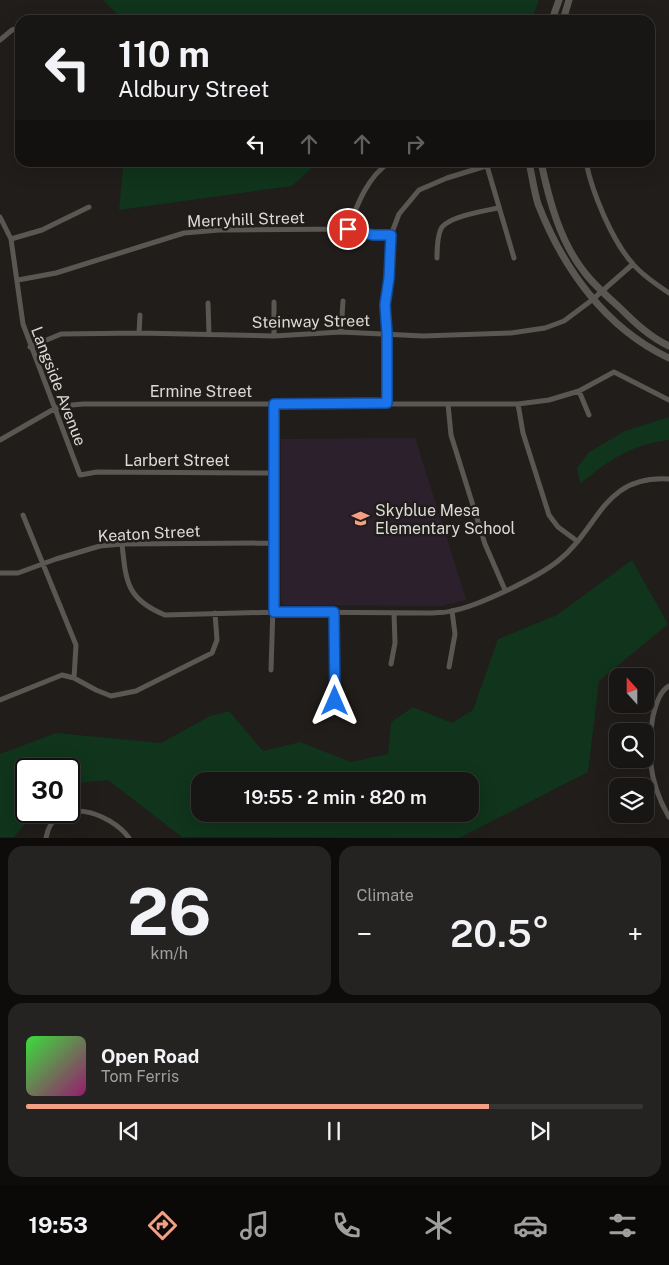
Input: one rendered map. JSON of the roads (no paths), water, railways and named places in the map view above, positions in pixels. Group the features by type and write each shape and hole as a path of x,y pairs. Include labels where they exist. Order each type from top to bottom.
{"main road":[{"path":"554,15 558,0"},
{"path":"564,15 569,0"},
{"path":"530,167 538,202 559,251 592,300 631,335 669,358"},
{"path":"542,167 547,190 565,243 584,273 638,326 658,341 669,346"}],"street":[{"path":"0,40 15,29"},
{"path":"348,229 368,185 385,167"},
{"path":"387,403 385,305 389,278 391,235 399,214 419,190 447,178 484,167"},
{"path":"487,167 514,258"},
{"path":"587,167 590,181 616,240 633,264 669,293"},
{"path":"11,239 42,230 89,208"},
{"path":"437,258 437,247 442,228 451,221 498,208"},
{"name":"Langside Avenue","path":"0,217 11,239 23,324 30,347 80,475"},
{"name":"Merryhill Street","path":"18,280 56,273 184,232 348,229 373,235 391,235"},
{"name":"Steinway Street","path":"30,347 61,334 138,333 274,336 341,332 423,336 511,333 545,328 564,321 592,300 633,264"},
{"path":"341,332 343,301"},
{"path":"274,302 274,336"},
{"path":"208,303 209,334"},
{"path":"138,333 140,314"},
{"name":"Ermine Street","path":"0,440 54,409 76,404 111,402 518,404 549,400 579,390 614,372 669,400"},
{"path":"579,390 589,415"},
{"path":"271,670 274,612 274,404"},
{"path":"448,404 451,436 486,544 505,590"},
{"path":"518,404 523,433 549,515 558,527 577,541"},
{"name":"Larbert Street","path":"80,475 97,472 274,473"},
{"path":"122,544 126,577 134,596 151,609 165,614 452,611 505,590 543,571 560,560 577,541 602,507 612,496 625,487 636,482 669,479"},
{"path":"23,515 76,645 74,678"},
{"name":"Keaton Street","path":"0,573 18,574 100,546 122,544 274,543"},
{"path":"449,667 455,634 452,611"},
{"path":"334,612 335,701"},
{"path":"0,700 62,675 74,678 111,696 136,691 212,653 217,640 215,613"},
{"path":"391,664 395,643 394,613"},
{"path":"669,686 661,694 656,705 650,732 649,753 652,774 669,817"},
{"path":"46,838 48,828 57,816 79,810 105,819 122,829 129,838"}],"place":[{"name":"Skyblue Mesa Elementary School","path":"361,519"}]}
